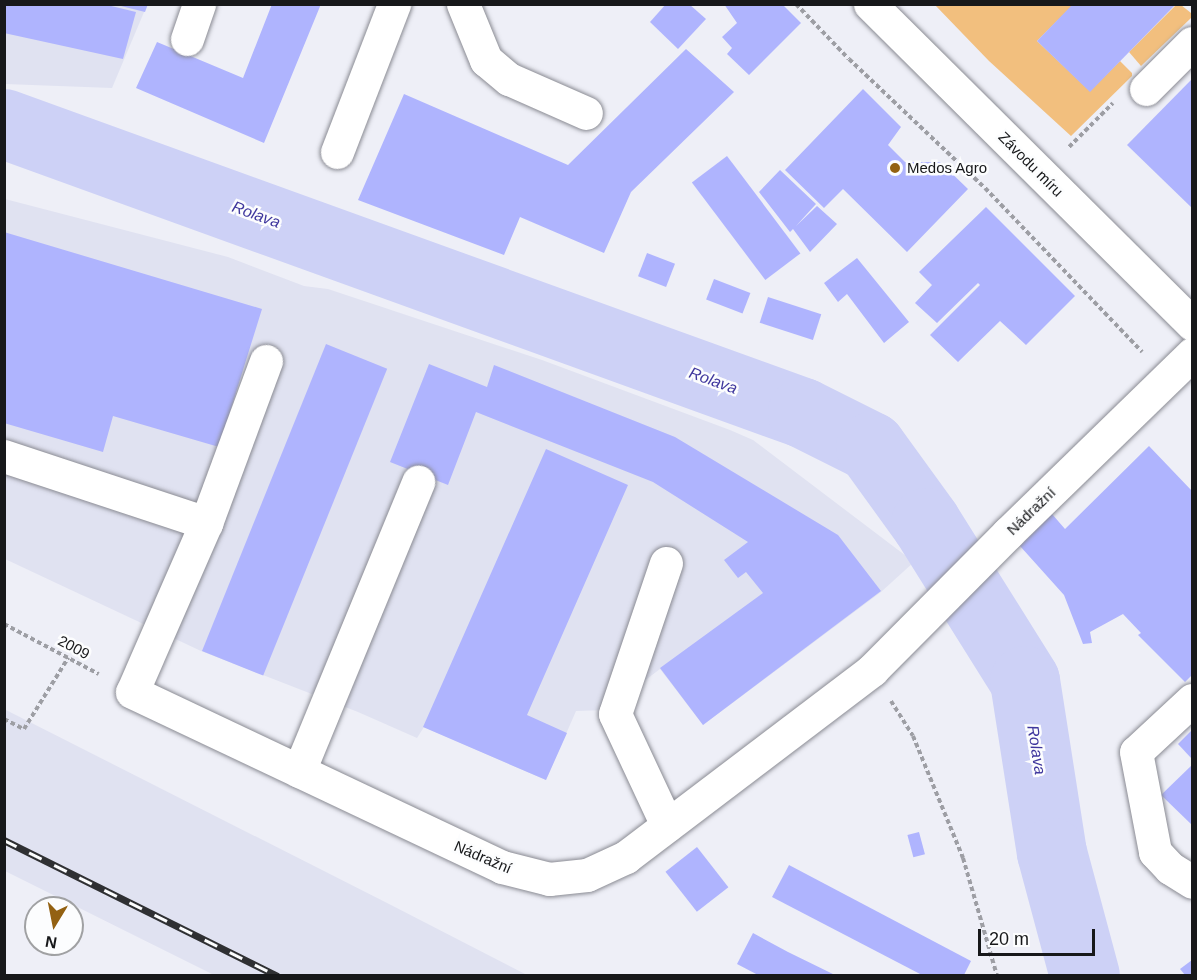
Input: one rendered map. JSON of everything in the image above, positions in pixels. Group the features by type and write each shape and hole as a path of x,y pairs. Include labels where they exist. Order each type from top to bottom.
{"street":[{"path":"187,39 199,4"},
{"path":"337,152 394,4"},
{"path":"463,4 486,60 509,79 586,113"},
{"name":"Závodu míru","path":"870,4 1192,324"},
{"path":"1146,89 1192,43"},
{"name":"Nádražní","path":"132,692 502,867 549,879 588,875 626,857 872,670 1008,533 1192,354"},
{"path":"132,692 206,524 266,361"},
{"path":"4,456 206,524"},
{"path":"299,771 418,482"},
{"path":"666,564 615,714 667,825"},
{"path":"1192,700 1136,752 1155,852 1170,868 1192,882"}],"path":[{"path":"796,4 849,59 985,188 1167,378"},
{"name":"2009","path":"4,624 132,692"},
{"path":"4,719 24,729 68,658"},
{"path":"872,670 912,736 963,858 997,975"}],"shaded area":[{"path":"5,5 147,5 112,88 5,84"},
{"path":"935,5 1073,5 1037,41 1090,91 1120,61 1132,73 1132,76 1071,136 989,61"},
{"path":"1176,5 1181,5 1191,13 1191,18 1141,66 1129,52"},
{"path":"5,199 228,257 304,286 328,289 542,360 730,430 753,440 914,562 881,592 703,725 660,669 606,710 576,711 546,780 424,727 417,738 358,712 201,651 5,559"},
{"path":"4,709 527,975 214,975 84,910 84,896 55,896 5,871"}],"building":[{"path":"4,4 103,4 136,12 123,59 4,33"},
{"path":"113,4 148,4 145,12"},
{"path":"272,4 321,4 264,143 136,88 157,42 243,78"},
{"path":"666,4 689,4 706,19 678,49 650,22"},
{"path":"724,4 782,4 801,23 749,75 727,54 732,48 722,37 737,23"},
{"path":"1073,4 1176,4 1090,92 1037,41"},
{"path":"686,49 734,92 631,192 604,253 520,217 504,255 358,200 404,94 568,165"},
{"path":"1192,79 1192,208 1127,145"},
{"path":"863,89 901,127 888,145 905,162 940,162 968,189 907,252 843,189 824,208 785,170"},
{"path":"727,156 800,253 765,280 692,182"},
{"path":"780,170 816,204 796,226 817,206 837,224 810,252 793,229 790,232 759,192"},
{"path":"986,207 1075,296 1026,345 1000,321 958,362 930,335 980,285 978,283 937,323 915,303 932,285 919,272"},
{"path":"4,232 262,309 219,447 113,416 103,452 4,423"},
{"path":"647,253 675,264 666,287 638,276"},
{"path":"857,258 909,322 884,343 847,294 838,302 824,283"},
{"path":"714,279 750,293 743,314 706,300"},
{"path":"768,297 821,314 813,340 760,323"},
{"path":"326,344 387,369 263,676 202,651"},
{"path":"429,364 487,387 494,365 675,437 838,535 881,591 703,725 660,668 763,593 746,572 738,578 724,560 748,542 653,482 476,412 448,485 390,462"},
{"path":"1149,446 1192,491 1192,675 1185,682 1138,635 1141,633 1123,614 1090,632 1092,643 1083,644 1064,595 1020,546 1052,514 1065,529"},
{"path":"546,449 628,485 527,715 567,733 546,780 423,727"},
{"path":"1192,730 1192,759 1178,744"},
{"path":"1192,765 1192,825 1161,795"},
{"path":"919,832 925,854 913,857 907,835"},
{"path":"697,847 728,887 697,912 665,872"},
{"path":"789,865 971,961 964,975 922,975 772,897"},
{"path":"753,933 835,975 758,975 737,964"},
{"path":"1192,960 1192,975 1185,975 1180,969"}],"waterway":[{"name":"Rolava","path":"4,124 803,413 871,447 926,523 1025,681 1052,853 1085,976"}],"railway":[{"path":"4,840 278,976"}],"place":[{"name":"Medos Agro","path":"895,168"}]}
